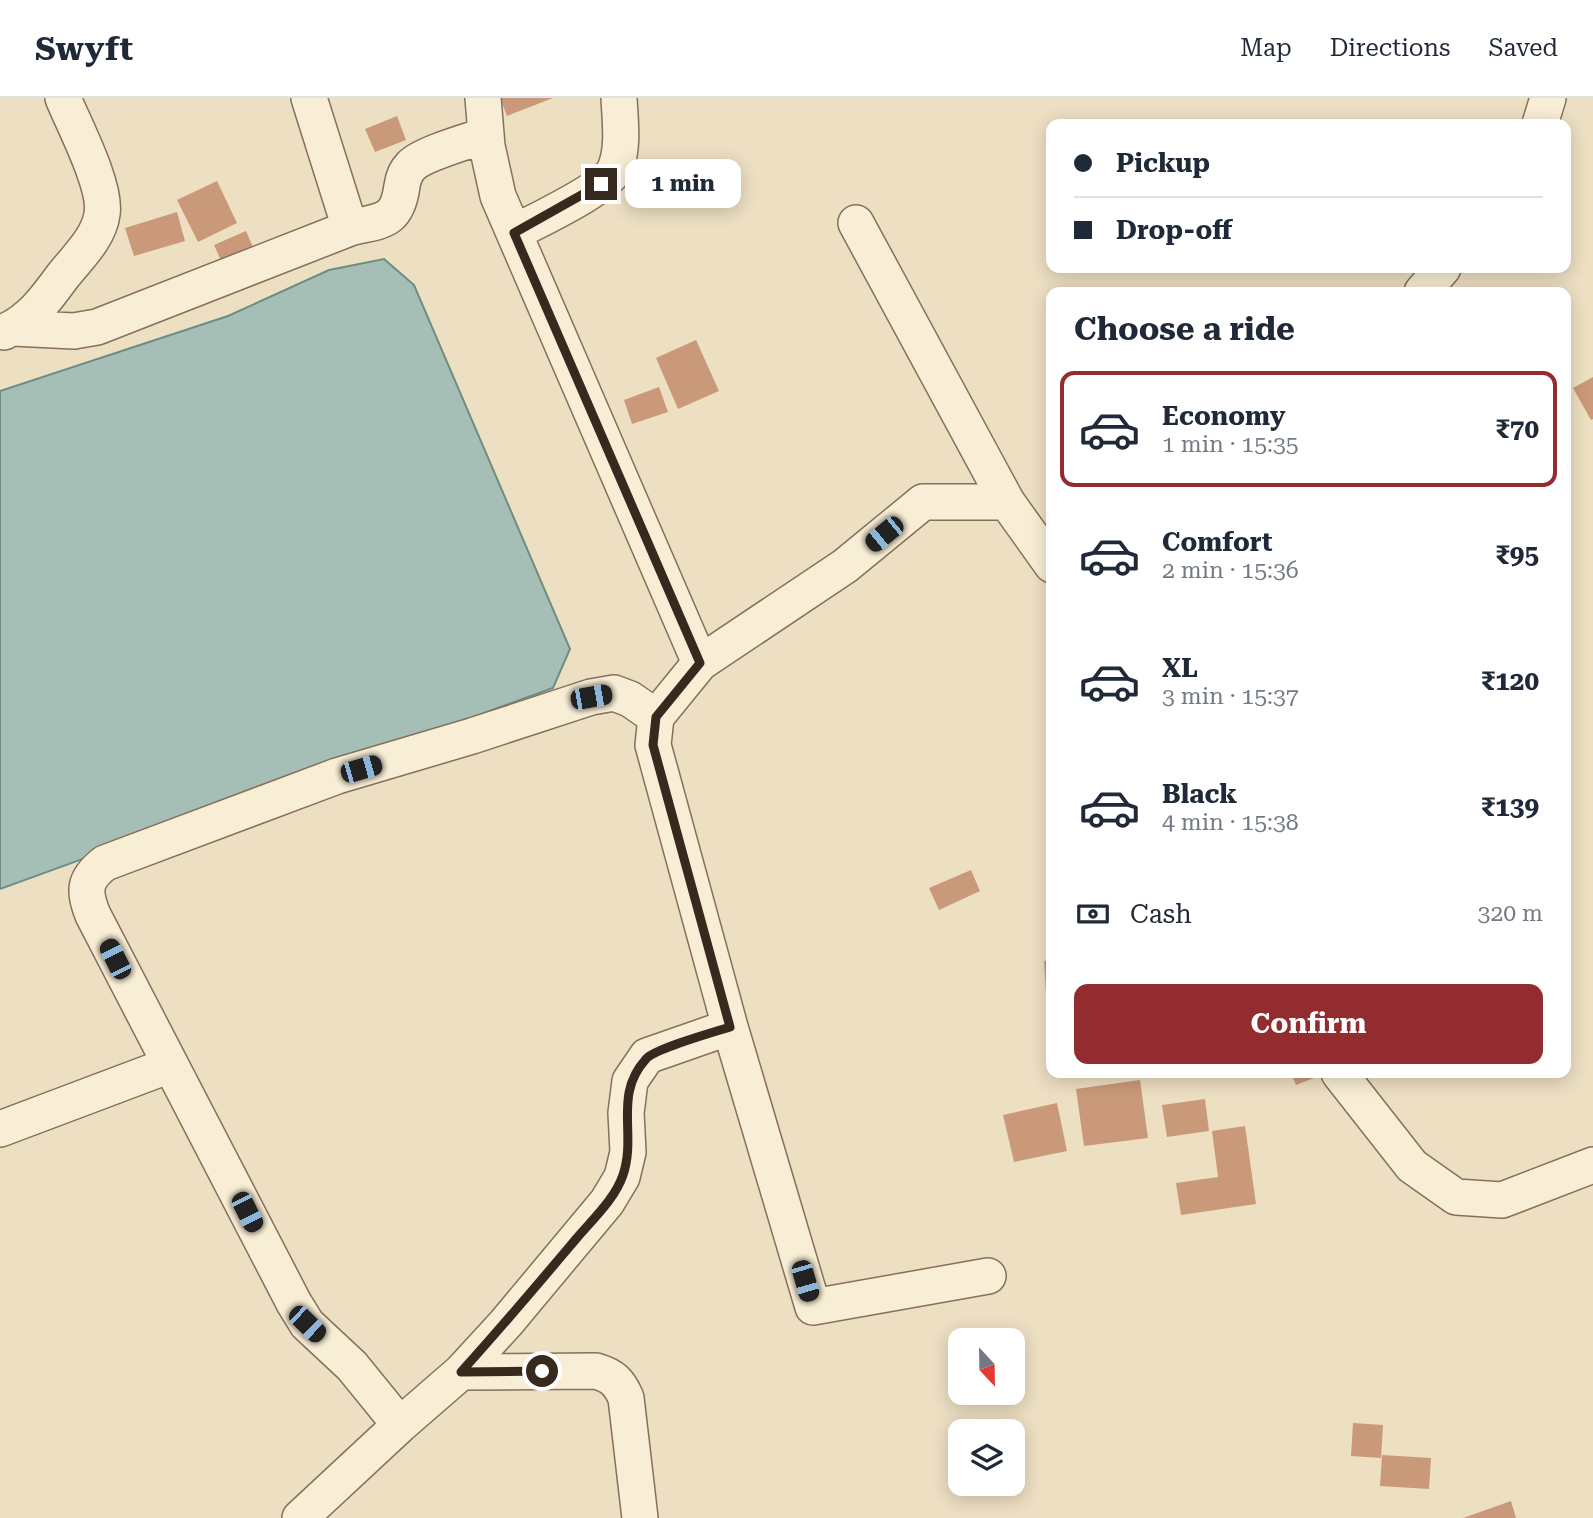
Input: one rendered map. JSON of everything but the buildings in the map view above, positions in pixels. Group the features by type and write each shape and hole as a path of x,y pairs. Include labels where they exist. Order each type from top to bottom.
{"street":[{"path":"6,331 39,307 94,236 103,214 98,184 63,98"},
{"path":"309,98 350,228"},
{"path":"482,98 491,171 498,196 700,663"},
{"path":"514,233 601,184 614,170 620,147 620,98"},
{"path":"1542,119 1548,98"},
{"path":"6,331 74,331 97,327 350,228 381,220 394,213 400,202 404,178 411,166 424,158 486,135"},
{"path":"856,223 1007,502 1046,557"},
{"path":"1426,287 1439,273"},
{"path":"988,1276 813,1307 730,1027 653,745 656,717 700,663 845,566 923,502 1007,502"},
{"path":"400,1424 352,1366 307,1324 86,899 87,886 93,873 105,863 337,776 591,697 614,693 631,699 656,717"},
{"path":"316,1511 400,1424 461,1372 506,1323 607,1202 622,1177 628,1152 626,1113 630,1081 648,1056 730,1027"},
{"path":"0,1129 170,1065"},
{"path":"1343,1078 1412,1166 1456,1197 1502,1200 1593,1165"},
{"path":"461,1372 596,1371 611,1375 620,1384 626,1398 640,1518"}],"water":[{"path":"384,259 414,285 570,649 553,688 0,889 0,391 228,316 329,270"}],"route":[{"path":"542,1371 461,1372 506,1323 607,1202 622,1177 628,1152 626,1113 630,1081 648,1056 730,1027 653,745 656,717 700,663 514,233 601,184"}]}
